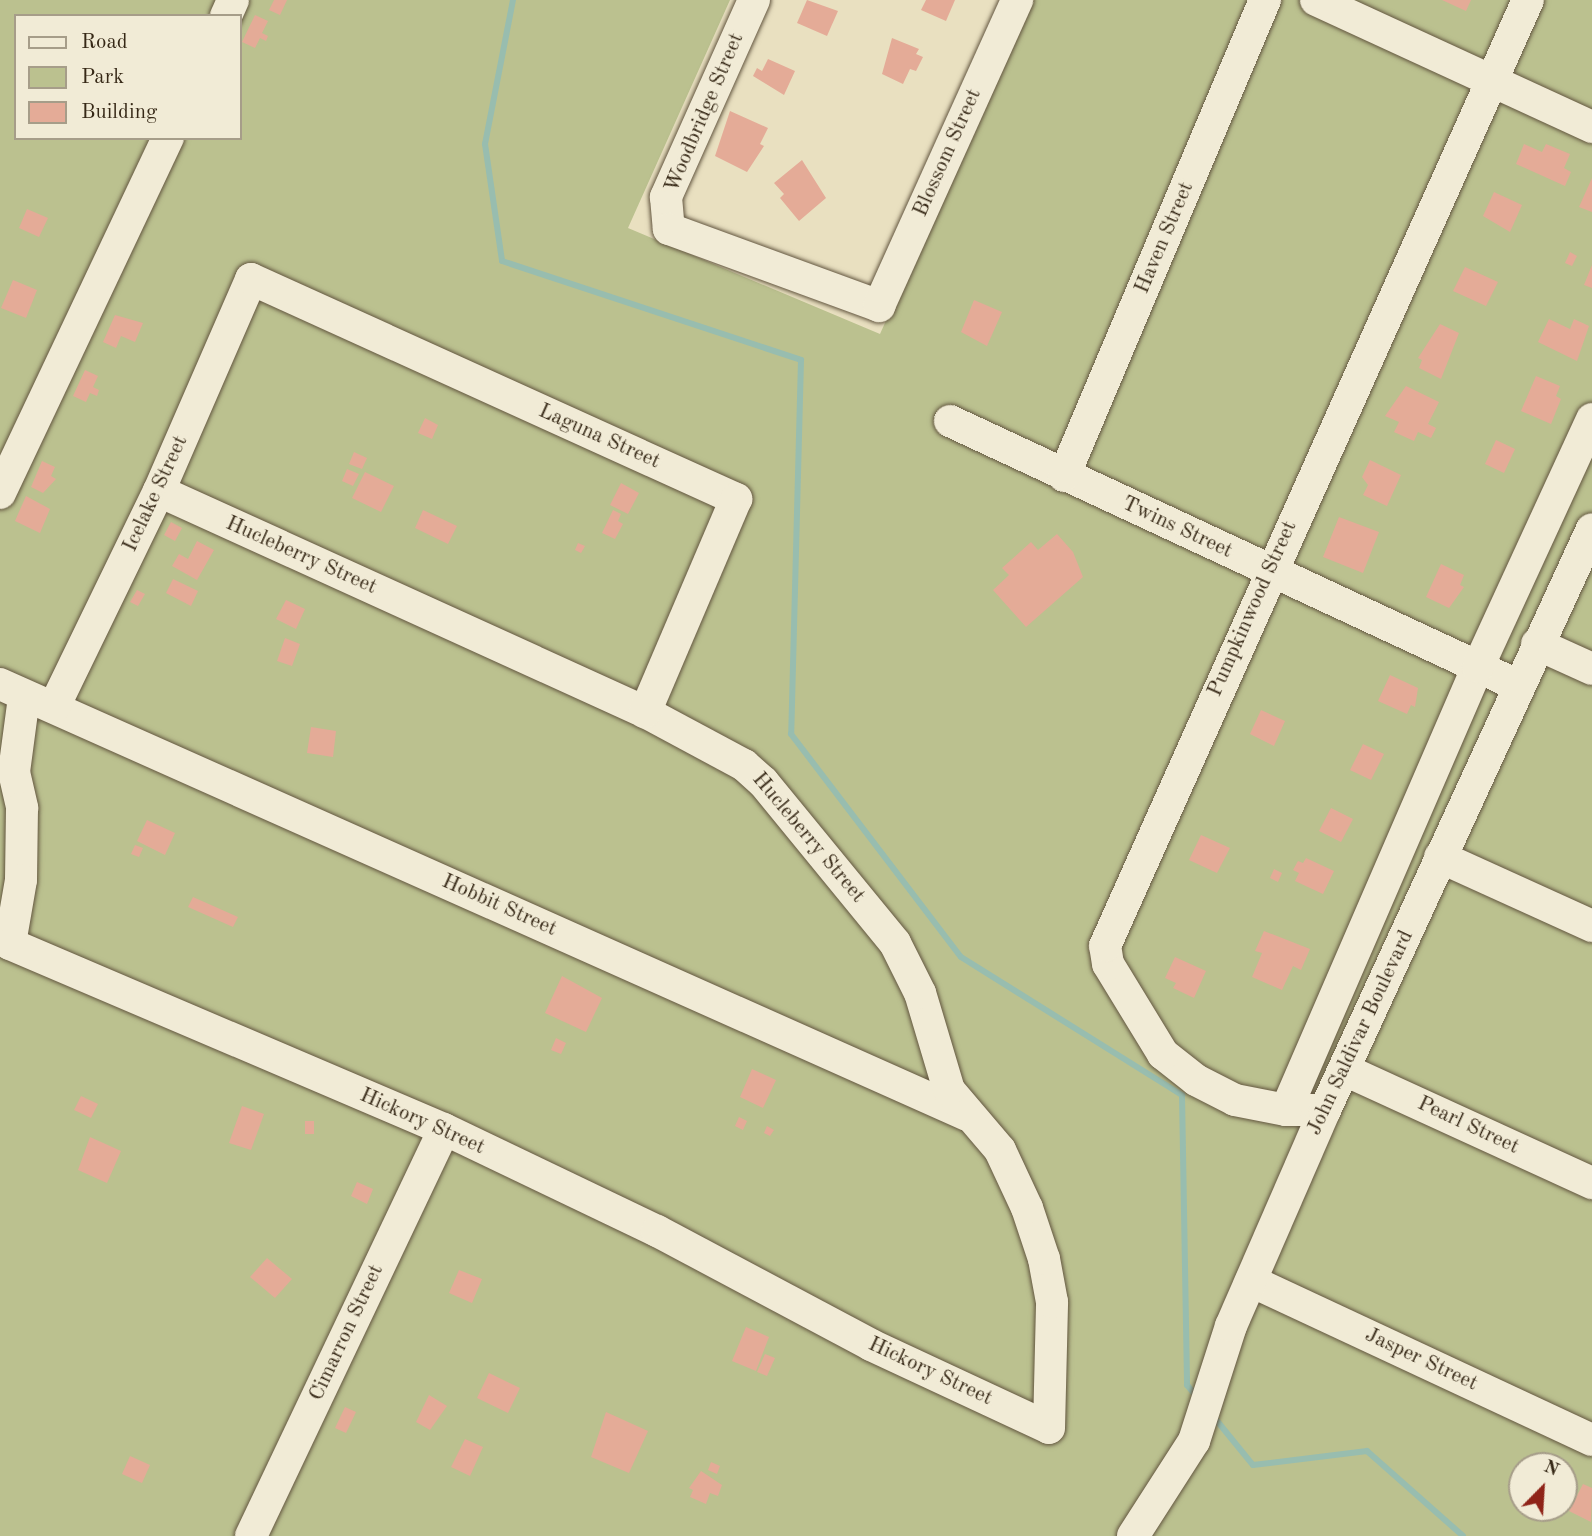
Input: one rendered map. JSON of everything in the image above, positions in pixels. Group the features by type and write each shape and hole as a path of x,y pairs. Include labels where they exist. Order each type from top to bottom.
{"street":[{"name":"Woodbridge Street","path":"754,0 666,197 669,229 878,306"},
{"name":"Blossom Street","path":"878,306 1017,0"},
{"name":"Haven Street","path":"1064,476 1265,0"},
{"path":"1316,0 1592,127"},
{"name":"Pumpkinwood Street","path":"1325,1110 1286,1110 1235,1100 1196,1080 1163,1054 1108,964 1105,946 1528,0"},
{"path":"0,493 167,140"},
{"name":"Icelake Street","path":"54,707 159,491 251,279"},
{"name":"Laguna Street","path":"251,279 736,499 645,712"},
{"name":"John Saldivar Boulevard","path":"1286,1110 1478,667 1592,419"},
{"name":"Twins Street","path":"950,421 1519,686"},
{"name":"Hucleberry Street","path":"159,491 645,712 744,765 895,943 920,993 949,1090 1000,1150 1044,1259 1052,1302 1049,1428"},
{"name":"John Saldivar Boulevard","path":"1133,1536 1194,1441 1231,1326 1325,1110 1592,529"},
{"path":"1537,645 1592,669"},
{"name":"Hobbit Street","path":"12,690 973,1117"},
{"name":"Hickory Street","path":"12,690 14,772 22,808 22,869 10,944 444,1129 657,1231 871,1345 1049,1428"},
{"path":"1440,858 1592,926"},
{"name":"Pearl Street","path":"1345,1070 1592,1183"},
{"name":"Cimarron Street","path":"251,1536 444,1129"},
{"name":"Jasper Street","path":"1251,1280 1592,1440"}],"green space":[{"path":"0,0 730,0 628,228 880,334 1030,0 1592,0 1592,1536 0,1536"}],"building":[{"path":"274,0 287,0 280,15 269,10"},
{"path":"807,0 838,11 827,36 797,23"},
{"path":"926,0 955,0 946,21 921,10"},
{"path":"1442,0 1471,0 1466,11"},
{"path":"255,15 268,21 262,33 268,36 266,41 260,38 255,48 242,42"},
{"path":"892,38 919,49 916,54 923,57 916,71 910,69 903,84 882,74"},
{"path":"768,59 795,71 784,95 753,76 757,68 762,71"},
{"path":"730,111 768,128 760,144 764,146 747,172 715,156"},
{"path":"1524,144 1542,152 1546,144 1570,154 1564,168 1571,172 1565,186 1516,164"},
{"path":"802,160 826,198 799,221 780,198 784,194 774,183"},
{"path":"1592,178 1592,212 1579,207"},
{"path":"1494,192 1522,205 1510,232 1483,216"},
{"path":"27,209 48,218 39,237 19,228"},
{"path":"1570,252 1577,256 1572,266 1565,263"},
{"path":"1592,265 1592,288 1584,285"},
{"path":"1465,267 1498,282 1486,306 1453,291"},
{"path":"13,280 37,290 26,318 1,308"},
{"path":"974,300 1002,312 987,346 961,332"},
{"path":"115,315 143,323 135,342 121,336 116,348 103,342"},
{"path":"1549,319 1570,329 1574,319 1589,326 1577,361 1538,342"},
{"path":"1440,324 1459,333 1441,379 1419,368 1422,360 1418,358"},
{"path":"85,370 98,376 93,387 99,390 97,396 90,393 86,402 73,396"},
{"path":"1536,376 1560,386 1556,396 1561,399 1551,424 1521,411"},
{"path":"1406,386 1439,402 1428,424 1436,428 1431,438 1418,432 1414,441 1394,432 1399,422 1385,416"},
{"path":"425,418 438,425 432,439 418,433"},
{"path":"1496,440 1515,449 1504,473 1485,464"},
{"path":"354,452 367,458 362,469 349,464"},
{"path":"1370,460 1401,475 1387,506 1363,495 1368,485 1362,477"},
{"path":"42,461 55,467 51,476 56,479 43,493 31,487"},
{"path":"347,469 359,474 353,486 342,481"},
{"path":"365,472 394,486 381,512 352,498"},
{"path":"621,483 639,493 628,514 610,505"},
{"path":"26,496 50,509 40,533 15,521"},
{"path":"423,510 457,526 448,544 415,528"},
{"path":"613,510 621,514 618,521 623,524 615,539 602,533"},
{"path":"1339,517 1379,532 1363,573 1323,557"},
{"path":"171,522 182,528 175,541 164,535"},
{"path":"1057,534 1073,552 1083,577 1026,627 993,590 1009,575 1002,568 1031,542 1038,550"},
{"path":"197,541 214,550 197,580 172,566 179,554 188,559"},
{"path":"578,543 585,546 581,553 575,550"},
{"path":"1441,564 1464,575 1460,585 1464,587 1449,608 1426,597"},
{"path":"173,579 198,591 191,606 166,593"},
{"path":"137,590 145,594 138,606 130,602"},
{"path":"286,600 305,609 296,629 276,619"},
{"path":"285,638 300,644 292,666 277,661"},
{"path":"1390,675 1418,688 1415,707 1411,705 1407,714 1378,701"},
{"path":"1261,710 1285,721 1274,746 1250,734"},
{"path":"311,727 336,731 333,757 307,753"},
{"path":"1363,744 1384,754 1371,780 1350,770"},
{"path":"1331,808 1353,819 1341,842 1319,831"},
{"path":"147,820 175,833 165,855 137,841"},
{"path":"1201,835 1230,848 1217,873 1189,860"},
{"path":"135,845 143,848 139,857 131,854"},
{"path":"1306,858 1334,871 1323,894 1295,881 1299,873 1293,870 1298,861 1303,863"},
{"path":"1274,869 1282,873 1278,882 1270,878"},
{"path":"193,897 238,917 233,927 188,907"},
{"path":"1264,931 1310,949 1301,970 1293,966 1282,990 1252,977 1262,953 1255,951"},
{"path":"1175,957 1206,971 1194,998 1173,988 1176,983 1165,978"},
{"path":"562,976 602,998 586,1032 545,1013"},
{"path":"556,1038 566,1043 561,1054 551,1050"},
{"path":"752,1069 776,1080 763,1108 740,1097"},
{"path":"81,1096 98,1104 91,1118 74,1110"},
{"path":"242,1106 264,1114 251,1150 229,1143"},
{"path":"739,1117 747,1121 743,1130 735,1126"},
{"path":"305,1121 314,1121 314,1134 305,1134"},
{"path":"767,1126 774,1130 770,1136 764,1133"},
{"path":"90,1137 121,1151 107,1183 78,1170"},
{"path":"357,1182 373,1189 367,1204 351,1196"},
{"path":"267,1258 292,1279 275,1298 250,1277"},
{"path":"459,1270 482,1279 472,1303 449,1293"},
{"path":"746,1327 769,1337 756,1371 732,1361"},
{"path":"765,1354 775,1358 767,1376 757,1372"},
{"path":"489,1373 520,1388 508,1413 477,1398"},
{"path":"429,1395 447,1406 430,1430 416,1422"},
{"path":"345,1407 356,1412 346,1433 335,1428"},
{"path":"606,1412 648,1431 629,1473 591,1457"},
{"path":"465,1439 483,1447 470,1476 451,1467"},
{"path":"130,1456 150,1465 142,1483 122,1474"},
{"path":"711,1462 720,1466 717,1474 708,1470"},
{"path":"701,1471 722,1485 718,1496 710,1493 706,1504 690,1497 693,1490 689,1488"},
{"path":"1583,1484 1592,1488 1591,1522 1578,1516 1578,1494"}],"waterway":[{"path":"513,0 485,144 502,261 801,360 791,734 961,957 1182,1095 1187,1385 1197,1397"},
{"path":"1213,1416 1253,1465 1367,1451 1463,1536"}]}
